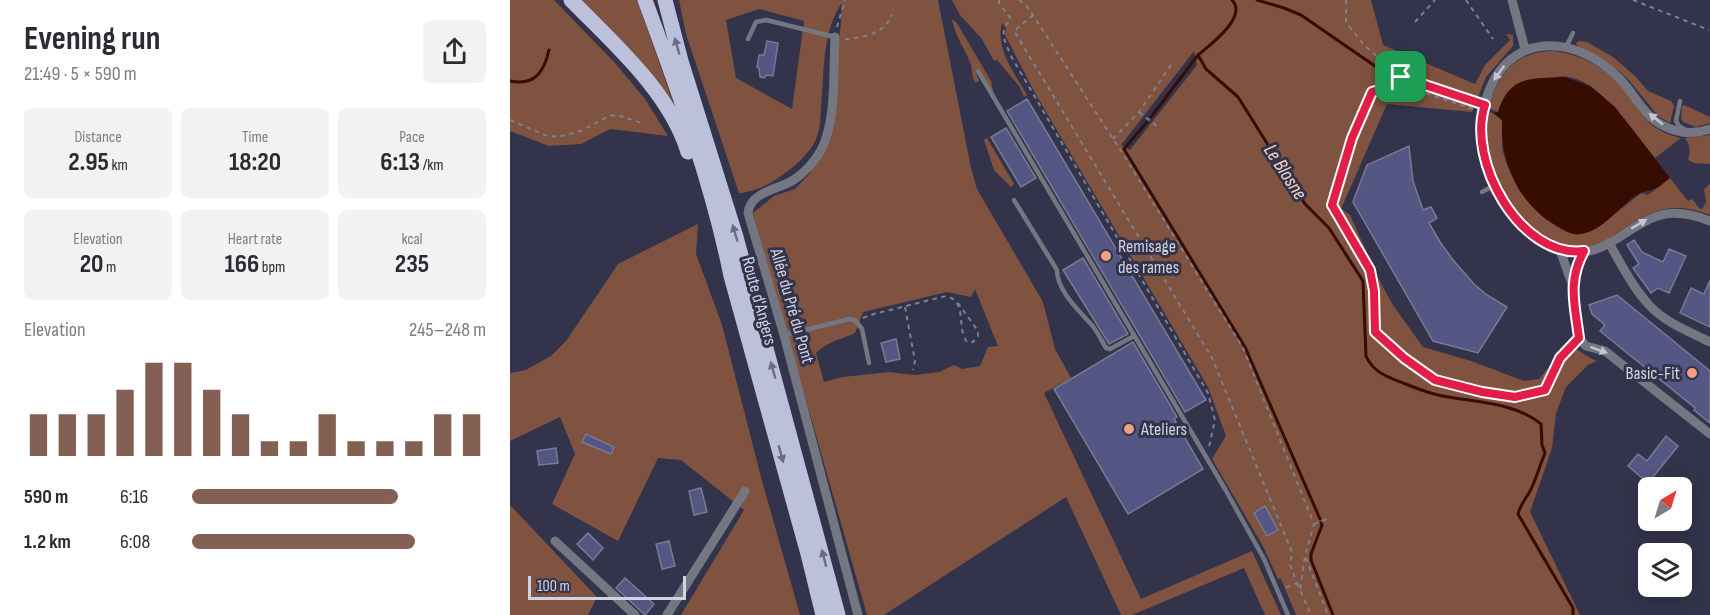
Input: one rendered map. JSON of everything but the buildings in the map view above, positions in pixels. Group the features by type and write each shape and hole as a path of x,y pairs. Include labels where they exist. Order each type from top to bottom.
{"highway":[{"path":"571,0 650,84 671,117 686,146 720,255 731,276"},
{"name":"Route d'Angers","path":"645,0 670,67 725,244 731,276 823,615"},
{"name":"Route d'Angers","path":"665,0 681,61 736,237 838,615"}],"street":[{"path":"1512,0 1525,49"},
{"name":"Allée du Pré du Pont","path":"835,37 831,110 824,144 812,164 803,173 788,184 763,194 749,208 858,615"},
{"path":"1710,129 1692,133 1678,132 1660,124 1650,116 1620,78 1608,68 1579,51 1565,47 1536,46 1525,49 1510,59 1496,76 1484,109 1482,150 1493,186 1501,200 1528,230 1560,250 1572,253 1590,251 1609,243 1648,218 1663,214 1682,213 1710,221"},
{"path":"1609,243 1651,307 1671,323 1710,342"},
{"path":"1560,250 1572,284 1579,338 1586,346 1605,351 1710,434"},
{"path":"1572,284 1576,265 1584,251"},
{"path":"667,615 745,491"},
{"path":"555,541 635,615"}],"lane":[{"path":"748,39 756,22 766,20 835,37"},
{"path":"1565,47 1573,33"},
{"path":"978,71 1206,458 1264,560 1288,615"},
{"path":"1680,101 1676,124 1692,133"},
{"path":"1482,192 1493,186"},
{"path":"1014,200 1057,270 1057,279 1106,348 1110,350 1134,336"},
{"path":"784,335 850,319 859,322 869,363"}],"path":[{"path":"845,0 835,37 847,39 875,33 884,26 892,14"},
{"path":"999,0 1011,18 1004,25 1003,36 1011,56 1208,393 1215,420 1206,458"},
{"path":"1019,0 1027,6 1113,139 1243,348 1314,524 1305,555 1300,590"},
{"path":"1346,0 1346,22 1363,44 1401,77 1484,109"},
{"path":"1415,22 1435,0"},
{"path":"1466,0 1493,39"},
{"path":"1633,0 1709,30"},
{"path":"1033,15 1014,31 1212,358 1292,552 1290,565 1311,615"},
{"path":"1113,139 1139,112 1173,62"},
{"path":"1398,84 1401,77"},
{"path":"1484,109 1398,84 1372,92 1352,138 1332,205 1370,270 1374,291 1375,332 1404,358 1435,380 1482,392 1515,397 1545,390 1560,358 1579,338"},
{"path":"1139,112 1158,127"},
{"path":"510,120 545,135 558,137 580,131 609,116 617,115 645,124"},
{"path":"859,322 870,315 946,296 952,297 958,303 978,331 978,336 972,342 967,342 961,332 958,303"},
{"path":"904,307 915,361 913,370"},
{"path":"1314,524 1326,519"},
{"path":"1305,555 1328,615"},
{"path":"1278,591 1297,583"}],"shaded area":[{"path":"510,0 554,0 615,63 645,99 668,136 610,129 581,144 549,146 510,131"},
{"path":"577,0 637,0 674,105"},
{"path":"679,0 938,0 977,189 1043,302 1055,349 1071,378 1044,393 1141,599 1252,551 1281,615 1265,615 1244,568 1132,615 1121,615 1066,497 884,615 867,615 753,213 774,196 795,189 811,172 825,149 842,3 835,14 827,40 820,123 815,141 805,156 783,175 752,191 739,193 686,34","holes":["759,9 804,21 792,109 736,78 726,20","975,289 998,346 988,347 980,366 962,369 954,365 939,372 915,375 889,372 843,377 824,382 816,353 829,344 855,333 863,312 947,292 971,297"]},
{"path":"952,0 1371,0 1383,45 1475,84 1485,65 1510,40 1506,34 1513,35 1513,46 1486,77 1472,112 1387,104 1341,209 1350,215 1378,278 1393,305 1423,347 1471,361 1524,381 1539,379 1566,347 1575,349 1597,361 1588,365 1566,387 1556,413 1552,448 1530,512 1580,615 1296,615 1281,579 1278,579 1263,546 1212,459 1226,436 1208,387 1035,93 1005,35 1006,28 1002,23 1001,42 1007,61 1027,95 1024,97 1019,86 997,60 994,61 982,39 960,15","holes":["1194,51 1197,65 1130,150 1121,145"]},
{"path":"952,19 957,23 991,81 994,95 980,70 976,73 979,81 976,83 974,81 971,65"},
{"path":"1587,42 1613,57 1648,91 1671,101 1674,106 1670,123 1658,116 1620,72 1600,58 1578,47 1576,43"},
{"path":"1552,51 1571,54 1598,66 1620,85 1651,124 1659,130 1681,138 1655,158 1611,104 1583,82 1568,77 1548,80 1498,112 1488,108 1497,85 1510,68 1527,56"},
{"path":"1565,77 1590,86 1615,107 1670,178 1657,188 1634,197 1596,229 1578,234 1564,231 1542,216 1521,193 1508,166 1504,151 1502,120 1493,113 1498,112 1509,91 1524,81"},
{"path":"1684,105 1710,117 1710,123 1696,127 1683,122 1681,118"},
{"path":"1487,111 1502,120 1502,148 1519,190 1544,218 1563,230 1601,225 1641,193 1648,195 1670,178 1688,201 1692,199 1700,209 1706,202 1704,189 1710,184 1710,215 1683,208 1661,210 1640,219 1603,243 1583,249 1564,245 1541,235 1510,205 1496,180 1488,153"},
{"path":"1710,135 1710,164 1694,163 1688,160 1690,149 1685,138"},
{"path":"987,138 1014,184 1011,187 994,170 984,140"},
{"path":"698,224 696,254 722,325 762,481 800,615 681,615 744,510 681,460 658,458 618,541 552,504 575,454 560,417 510,441 510,373 526,370 551,356 566,341 618,264"},
{"path":"510,505 597,597 588,615 510,615"}],"waterway":[{"name":"Le Blosne","path":"1232,0 1236,7 1232,22 1198,55 1206,69 1238,97 1305,204 1329,228 1363,281 1366,356 1369,362 1386,376 1418,389 1447,397 1504,406 1530,416 1541,424 1542,445 1545,453 1532,487 1518,514 1573,608 1573,615"},
{"path":"1257,0 1301,15 1388,75 1462,102"},
{"name":"Le Blosne","path":"510,81 526,81 537,76 549,50"},
{"path":"1151,117 1198,55"},
{"path":"1147,122 1124,149 1245,347 1320,519"},
{"path":"1321,523 1311,560 1333,615"}],"place":[{"name":"Remisage des rames","path":"1106,256"},
{"name":"Basic-Fit","path":"1692,373"},
{"name":"Ateliers","path":"1129,429"}],"route":[{"path":"1401,77 1485,105 1482,112 1482,150 1493,186 1501,200 1528,230 1554,248 1572,253 1584,251 1576,265 1572,284 1579,338 1560,358 1545,390 1515,397 1482,392 1435,380 1404,358 1375,332 1374,291 1370,270 1332,205 1352,138 1372,92 1398,84 1401,77"}]}
